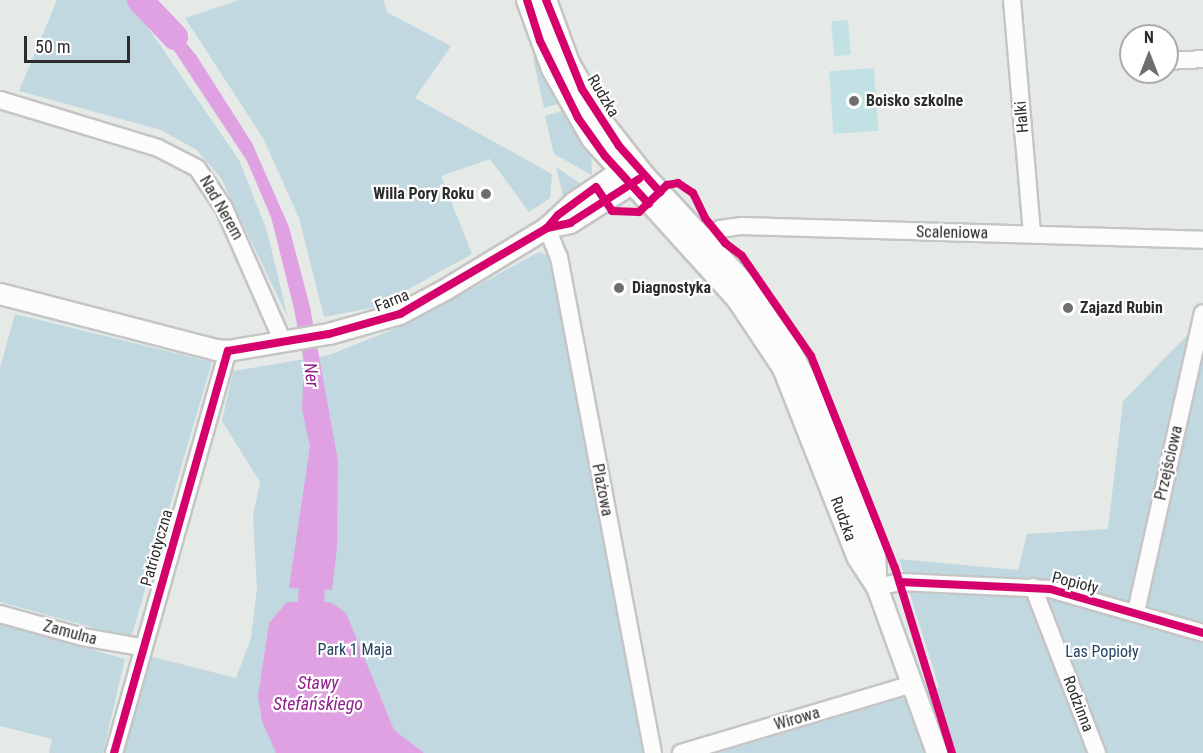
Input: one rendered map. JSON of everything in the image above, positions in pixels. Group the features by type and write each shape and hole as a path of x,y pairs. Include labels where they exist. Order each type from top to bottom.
{"street":[{"name":"Rudzka","path":"527,0 540,41 566,96 720,279 770,344 804,416 858,558 877,587 937,753"},
{"name":"Rudzka","path":"546,0 582,89 632,174 704,239 750,289 798,363 865,524 875,554 877,587"},
{"name":"Halki","path":"1012,0 1032,234"},
{"path":"1179,60 1203,59"},
{"name":"Nad Nerem","path":"0,100 158,148 197,168 224,208 288,341"},
{"name":"Farna","path":"0,294 228,351 329,334 416,306 547,228 570,223 632,174"},
{"name":"Scaleniowa","path":"704,239 720,229 737,226 1203,240"},
{"name":"Plażowa","path":"547,228 559,257 653,753"},
{"name":"Przejściowa","path":"1136,612 1203,313"},
{"name":"Patriotyczna","path":"114,753 141,647 228,351"},
{"name":"Popioły","path":"877,587 907,582 1033,587 1136,612 1203,633"},
{"name":"Rodzinna","path":"1033,587 1097,753"},
{"name":"Zamulna","path":"0,614 83,637 141,647"},
{"name":"Wirowa","path":"681,753 912,684"}],"green space":[{"path":"57,0 129,0 239,160 267,231 288,318 221,178 197,150 161,130 19,91"},
{"path":"239,0 383,0 388,13 451,46 415,98 552,174 550,198 529,212 490,159 441,176 472,254 376,307 324,317 299,218 263,138 185,18"},
{"path":"533,58 540,59 558,104 544,108"},
{"path":"562,111 591,151 592,175 554,154 545,116"},
{"path":"556,167 581,184 564,200"},
{"name":"Park 1 Maja","path":"539,252 547,255 550,261 645,753 124,753 145,655 236,678 251,638 257,588 253,516 260,482 222,421 233,371 329,355 409,323"},
{"path":"15,314 212,362 131,638 0,602 0,368"},
{"name":"Las Popioły","path":"1203,319 1203,753 718,753 939,687 899,559 1018,570 1027,534 1108,529 1123,401"},
{"path":"0,624 125,659 103,753 49,753 52,739 0,726"}],"shaded area":[{"name":"Boisko szkolne","path":"848,20 851,55 834,56 831,21"},
{"name":"Boisko szkolne","path":"874,68 878,131 834,134 829,71"}],"water":[{"path":"159,10 196,55 252,143 289,227 310,307 338,461 337,547 332,590 289,588 310,446 302,410 304,362 294,309 271,217 247,161 150,14"},
{"name":"Stawy Stefańskiego","path":"287,602 330,602 346,613 394,730 424,753 276,753 262,721 258,696 269,623"}],"waterway":[{"name":"Ner","path":"140,0 175,37"},
{"name":"Ner","path":"309,634 314,554"}],"cycle path":[{"path":"527,0 540,41 578,118 605,156 649,204"},
{"path":"546,0 582,89 619,146 660,192"},
{"path":"547,228 570,223 639,179"},
{"path":"114,753 228,351 329,334 400,314 547,228 558,215 596,187 612,211 639,212 667,185 678,183 693,193 705,218 725,243 742,256 811,356 895,568 952,753"},
{"path":"900,582 1050,589 1203,633"}],"place":[{"name":"Boisko szkolne","path":"854,101"},
{"name":"Willa Pory Roku","path":"486,194"},
{"name":"Diagnostyka","path":"619,288"},
{"name":"Zajazd Rubin","path":"1068,308"}]}
